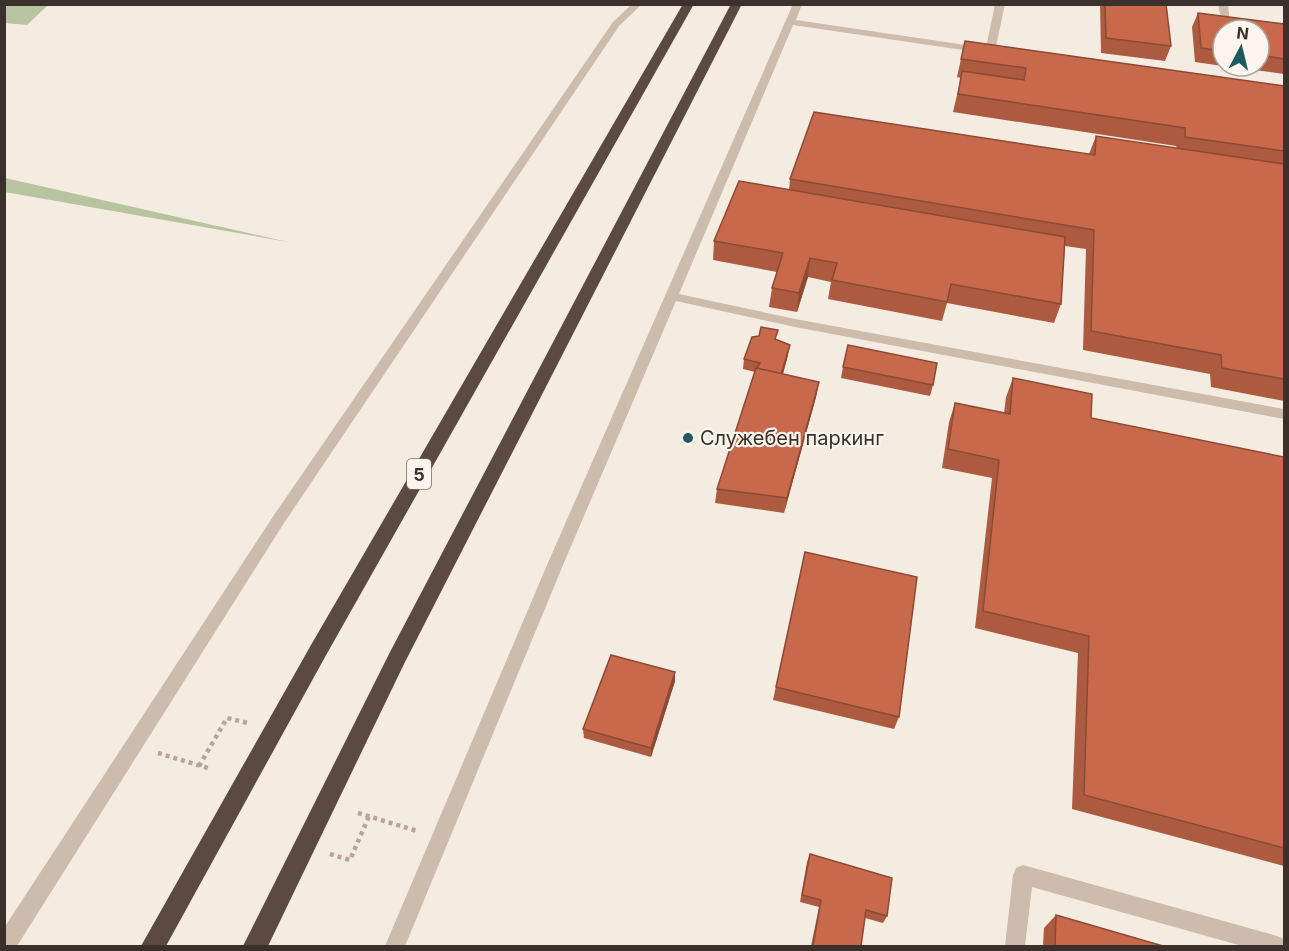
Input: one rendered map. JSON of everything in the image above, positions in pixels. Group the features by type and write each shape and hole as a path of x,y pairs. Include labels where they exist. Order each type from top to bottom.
{"highway":[{"name":"5","path":"153,946 318,651 689,4"},
{"path":"255,946 397,658 737,4"}],"lane":[{"path":"5,946 279,519 616,24 638,4"},
{"path":"395,946 670,296 798,4"},
{"path":"990,51 1000,4"},
{"path":"789,22 1002,53"},
{"path":"670,296 795,323 1284,414"},
{"path":"1015,946 1023,875 1277,946"}],"path":[{"path":"199,766 227,718"},
{"path":"134,746 211,769"},
{"path":"358,813 441,838"},
{"path":"350,860 369,816"}],"green space":[{"path":"4,5 48,5 27,25 5,23"},
{"path":"5,178 288,242 5,192"}],"building":[{"path":"1105,4 1166,4 1171,46 1106,38"},
{"path":"1198,13 1237,18 1211,18 1211,49 1201,48"},
{"path":"1271,22 1284,24 1284,59 1271,57"},
{"path":"965,41 1211,76 1211,78 1284,86 1284,151 1185,137 1185,128 958,94 962,71 1024,80 1026,68 961,59"},
{"path":"814,112 1095,155 1096,136 1284,164 1284,379 1222,368 1221,355 1091,331 1094,230 790,179"},
{"path":"739,181 1065,237 1061,304 951,284 947,302 832,280 837,263 810,258 799,293 772,288 783,253 714,241"},
{"path":"761,327 778,330 775,339 790,345 781,374 757,368 760,363 744,359 752,337 759,336"},
{"path":"848,345 937,363 933,385 843,367"},
{"path":"756,368 819,382 787,498 717,489"},
{"path":"1013,378 1092,394 1091,418 1284,457 1284,848 1084,795 1089,636 983,611 999,460 948,449 955,403 1010,414"},
{"path":"805,552 917,577 899,717 776,687"},
{"path":"611,655 675,672 651,748 583,729"},
{"path":"810,854 892,878 887,916 866,910 861,946 813,946 821,900 802,895"},
{"path":"1056,915 1163,946 1055,946"}],"place":[{"name":"Служебен паркинг","path":"688,438"}]}
